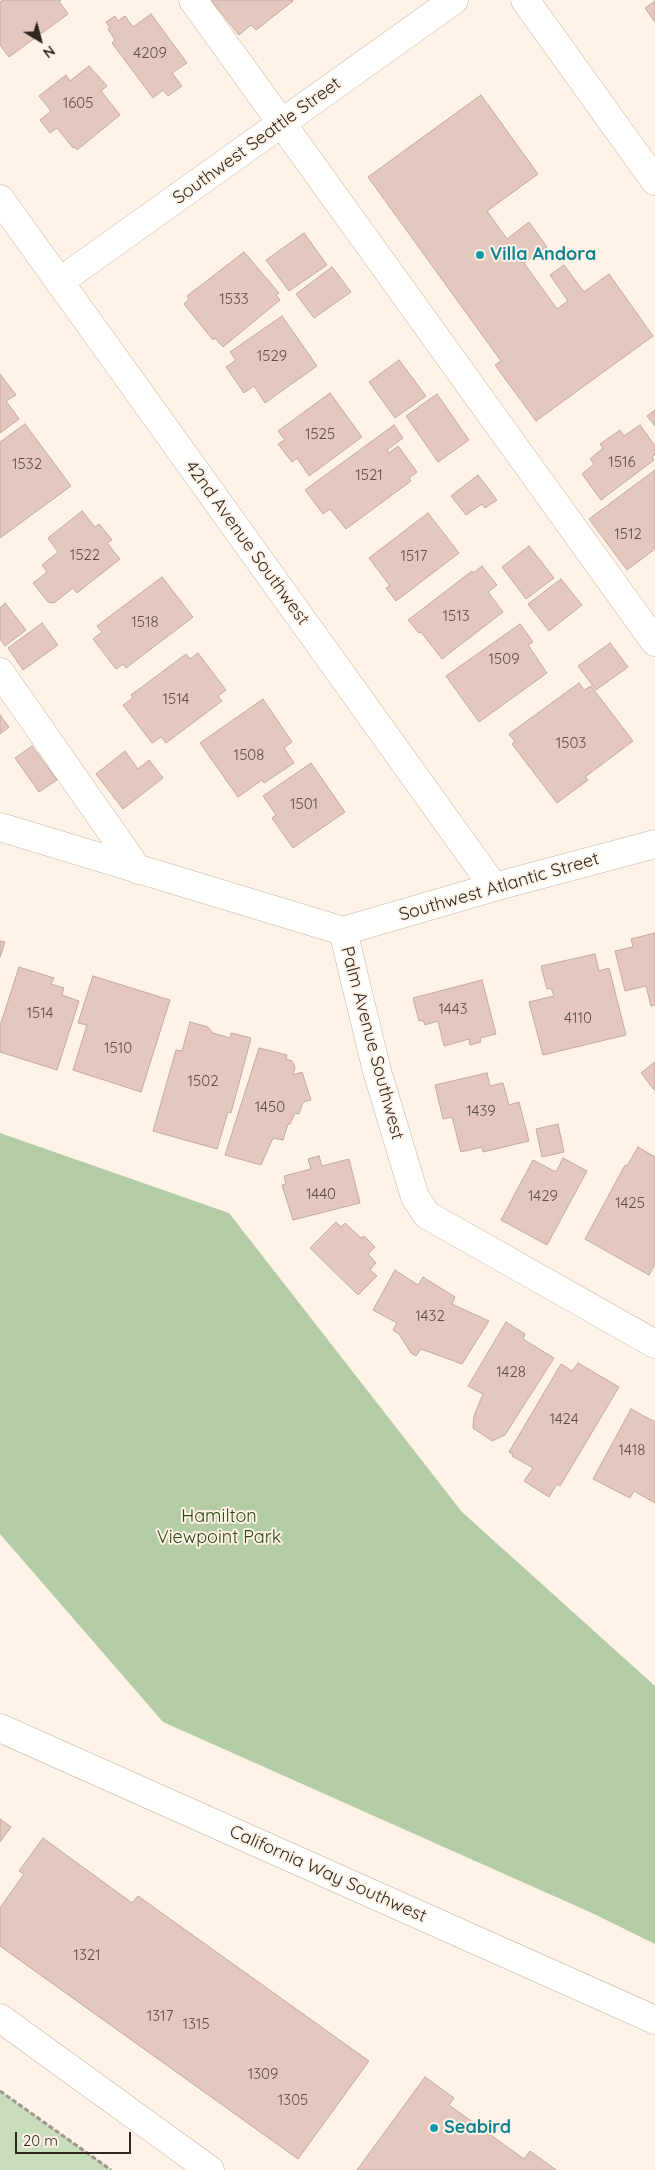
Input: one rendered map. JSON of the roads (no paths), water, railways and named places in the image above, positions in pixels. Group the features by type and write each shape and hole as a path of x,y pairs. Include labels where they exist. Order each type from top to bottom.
{"street":[{"path":"193,0 655,642"},
{"name":"Southwest Seattle Street","path":"59,282 454,0"},
{"path":"525,0 655,181"},
{"name":"42nd Avenue Southwest","path":"0,199 494,887"},
{"path":"0,672 138,870"},
{"name":"Palm Avenue Southwest","path":"0,827 343,931 380,1080 414,1197 427,1215 655,1344"},
{"name":"Southwest Atlantic Street","path":"343,931 494,887 655,844"},
{"name":"California Way Southwest","path":"0,1728 655,2020"},
{"path":"0,2018 210,2170"}],"place":[{"name":"Villa Andora","path":"480,255"},
{"name":"Seabird","path":"434,2128"}],"park label":[{"name":"Hamilton Viewpoint Park","path":"219,1527"}]}
